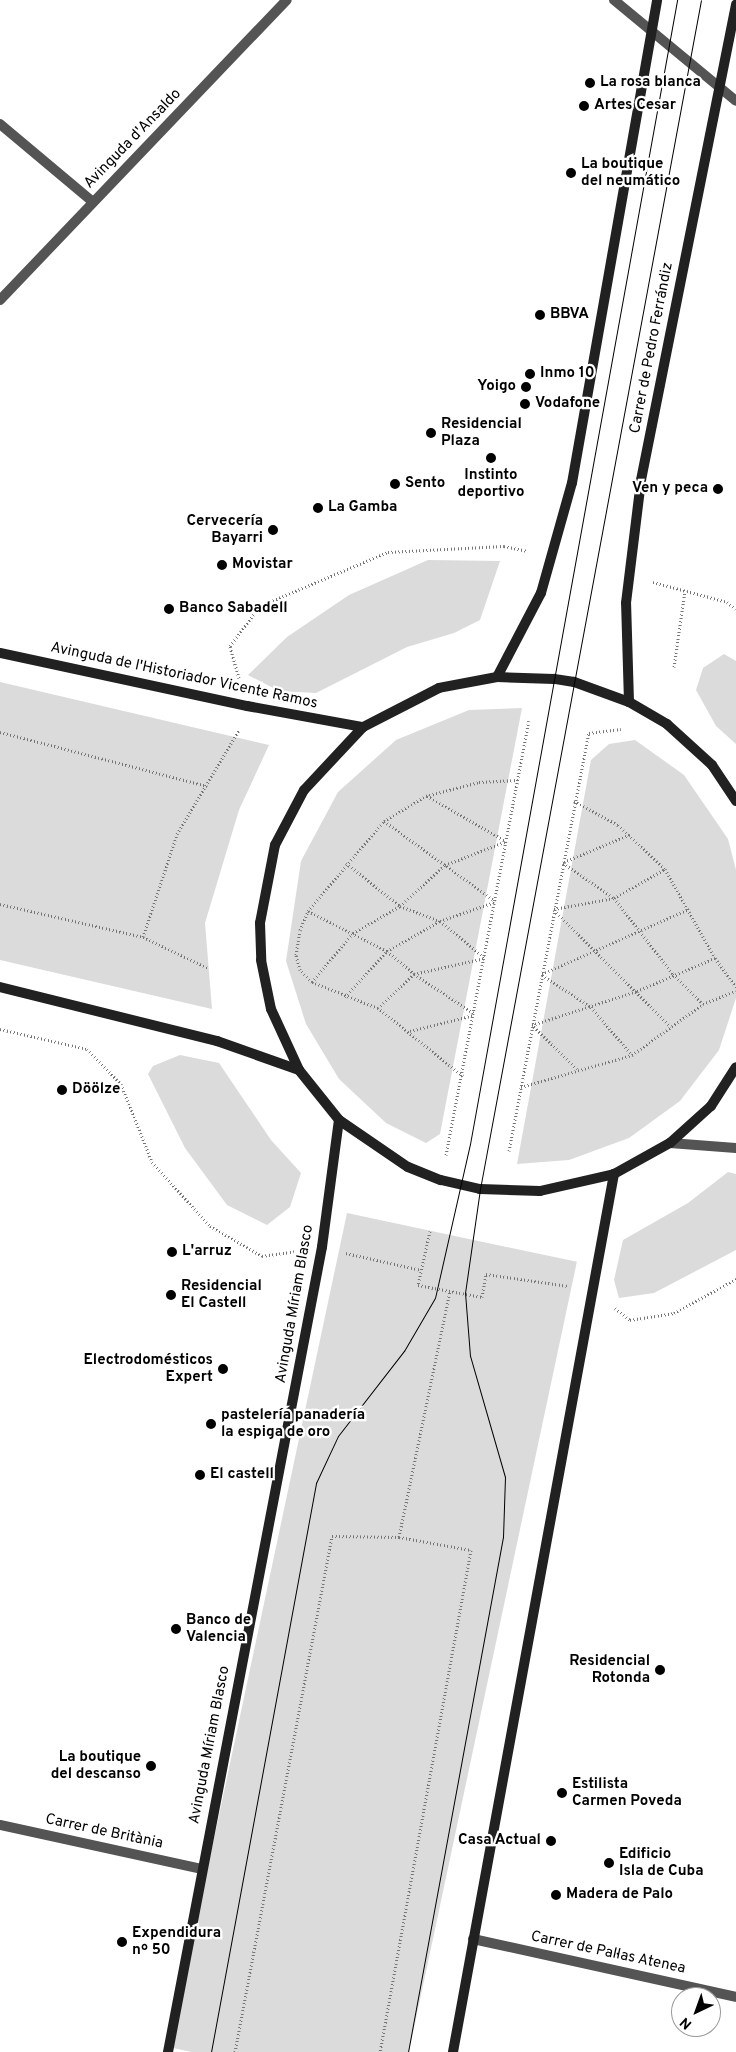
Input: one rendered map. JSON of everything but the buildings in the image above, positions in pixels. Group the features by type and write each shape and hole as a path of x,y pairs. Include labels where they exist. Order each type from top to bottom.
{"street":[{"name":"Avinguda d'Ansaldo","path":"0,300 287,0"},
{"path":"614,0 736,101"},
{"path":"496,677 541,593 572,482 657,0"},
{"name":"Carrer de Pedro Ferrándiz","path":"629,702 626,603 642,480 736,4"},
{"path":"0,124 93,202"},
{"name":"Avinguda de l'Historiador Vicente Ramos","path":"0,653 246,706 362,727"},
{"path":"736,801 712,765 667,724 629,702 574,682 496,677 439,688 362,727 304,790 275,845 262,913 261,960 271,1010 299,1070 339,1120 408,1167 460,1186 540,1191 614,1174 670,1143 711,1106 736,1067"},
{"path":"0,987 216,1041 299,1070"},
{"name":"Avinguda Míriam Blasco","path":"168,2052 201,1869 322,1247 339,1120"},
{"path":"670,1143 736,1148"},
{"path":"453,2052 614,1174"},
{"name":"Carrer de Britània","path":"0,1825 201,1869"},
{"name":"Carrer de Pal·las Atenea","path":"473,1939 736,1997"}],"path":[{"path":"143,937 177,834 237,738 246,706 230,646 260,606 388,552 504,546 537,554"},
{"path":"652,582 726,602 736,609"},
{"path":"674,667 685,591"},
{"path":"446,1157 464,1076 529,721"},
{"path":"509,1151 574,801 589,733 622,729"},
{"path":"0,732 207,786"},
{"path":"464,1076 410,1031 378,1008 345,997 312,982 300,970 296,955 300,930 308,911 346,863 384,821 426,796 479,782 518,780"},
{"path":"426,796 507,841"},
{"path":"574,801 630,834 665,869 715,958 736,987"},
{"path":"384,821 496,902"},
{"path":"563,862 630,834"},
{"path":"312,982 353,933 400,906 445,865 507,841"},
{"path":"563,862 614,898 643,932 673,974 703,1004"},
{"path":"346,863 400,906 440,921 485,958"},
{"path":"554,909 614,898 665,869"},
{"path":"345,997 387,951 440,921 496,902"},
{"path":"0,904 143,937 208,968"},
{"path":"554,909 671,1027"},
{"path":"542,974 643,932 689,909"},
{"path":"308,911 387,951 414,974 475,1014"},
{"path":"378,1008 414,974 485,958"},
{"path":"532,1025 637,991 673,974 715,958"},
{"path":"542,974 591,1007 632,1055"},
{"path":"521,1087 577,1069 632,1055 703,1004 736,991"},
{"path":"410,1031 475,1014"},
{"path":"532,1025 577,1069"},
{"path":"0,1029 87,1049 121,1084 152,1162 210,1226 262,1256 322,1247 421,1270"},
{"path":"430,1231 418,1285 482,1297 486,1274 592,1290 630,1320 674,1313 736,1279"},
{"path":"399,1537 450,1291"},
{"path":"235,2052 332,1536 399,1537 471,1550 380,2052"}],"shaded area":[{"path":"428,560 500,561 480,620 454,633 407,647 316,693 279,691 248,675 287,637 349,595"},
{"path":"724,654 736,661 736,744 716,726 696,690 703,668"},
{"path":"0,682 269,745 239,810 205,923 212,1009 0,960"},
{"path":"522,708 440,1134 426,1143 386,1123 339,1079 306,1024 286,961 301,861 338,792 396,740 469,710"},
{"path":"635,740 684,775 728,839 736,870 736,998 719,1050 680,1101 629,1138 569,1160 517,1164 591,760 609,744"},
{"path":"180,1055 219,1063 271,1140 301,1173 290,1207 267,1225 227,1205 185,1148 148,1074 153,1066"},
{"path":"728,1172 736,1174 736,1250 654,1293 619,1298 614,1280 623,1240 688,1203"},
{"path":"347,1213 577,1262 409,2052 191,2052 170,2047"}],"tram line":[{"path":"211,2052 316,1483 338,1436 404,1351 435,1298 470,1144 677,0"},
{"path":"408,2052 503,1537 505,1477 470,1356 465,1293 480,1189 701,0"}],"place":[{"name":"La rosa blanca","path":"590,83"},
{"name":"Artes Cesar","path":"584,106"},
{"name":"La boutique del neumático","path":"571,173"},
{"name":"BBVA","path":"540,315"},
{"name":"Inmo 10","path":"530,374"},
{"name":"Yoigo","path":"526,387"},
{"name":"Vodafone","path":"525,404"},
{"name":"Residencial Plaza","path":"431,433"},
{"name":"Instinto deportivo","path":"491,458"},
{"name":"Sento","path":"395,484"},
{"name":"Ven y peca","path":"718,489"},
{"name":"La Gamba","path":"318,508"},
{"name":"Cervecería Bayarri","path":"273,530"},
{"name":"Movistar","path":"222,565"},
{"name":"Banco Sabadell","path":"169,609"},
{"name":"Döölze","path":"62,1090"},
{"name":"L'arruz","path":"172,1252"},
{"name":"Residencial El Castell","path":"171,1295"},
{"name":"Electrodomésticos Expert","path":"223,1369"},
{"name":"pastelería panadería la espiga de oro","path":"211,1424"},
{"name":"El castell","path":"200,1475"},
{"name":"Banco de Valencia","path":"176,1629"},
{"name":"Residencial Rotonda","path":"660,1670"},
{"name":"La boutique del descanso","path":"151,1766"},
{"name":"Estilista Carmen Poveda","path":"562,1793"},
{"name":"Casa Actual","path":"551,1841"},
{"name":"Edificio Isla de Cuba","path":"609,1863"},
{"name":"Madera de Palo","path":"556,1895"},
{"name":"Expendidura nº 50","path":"122,1942"}]}
